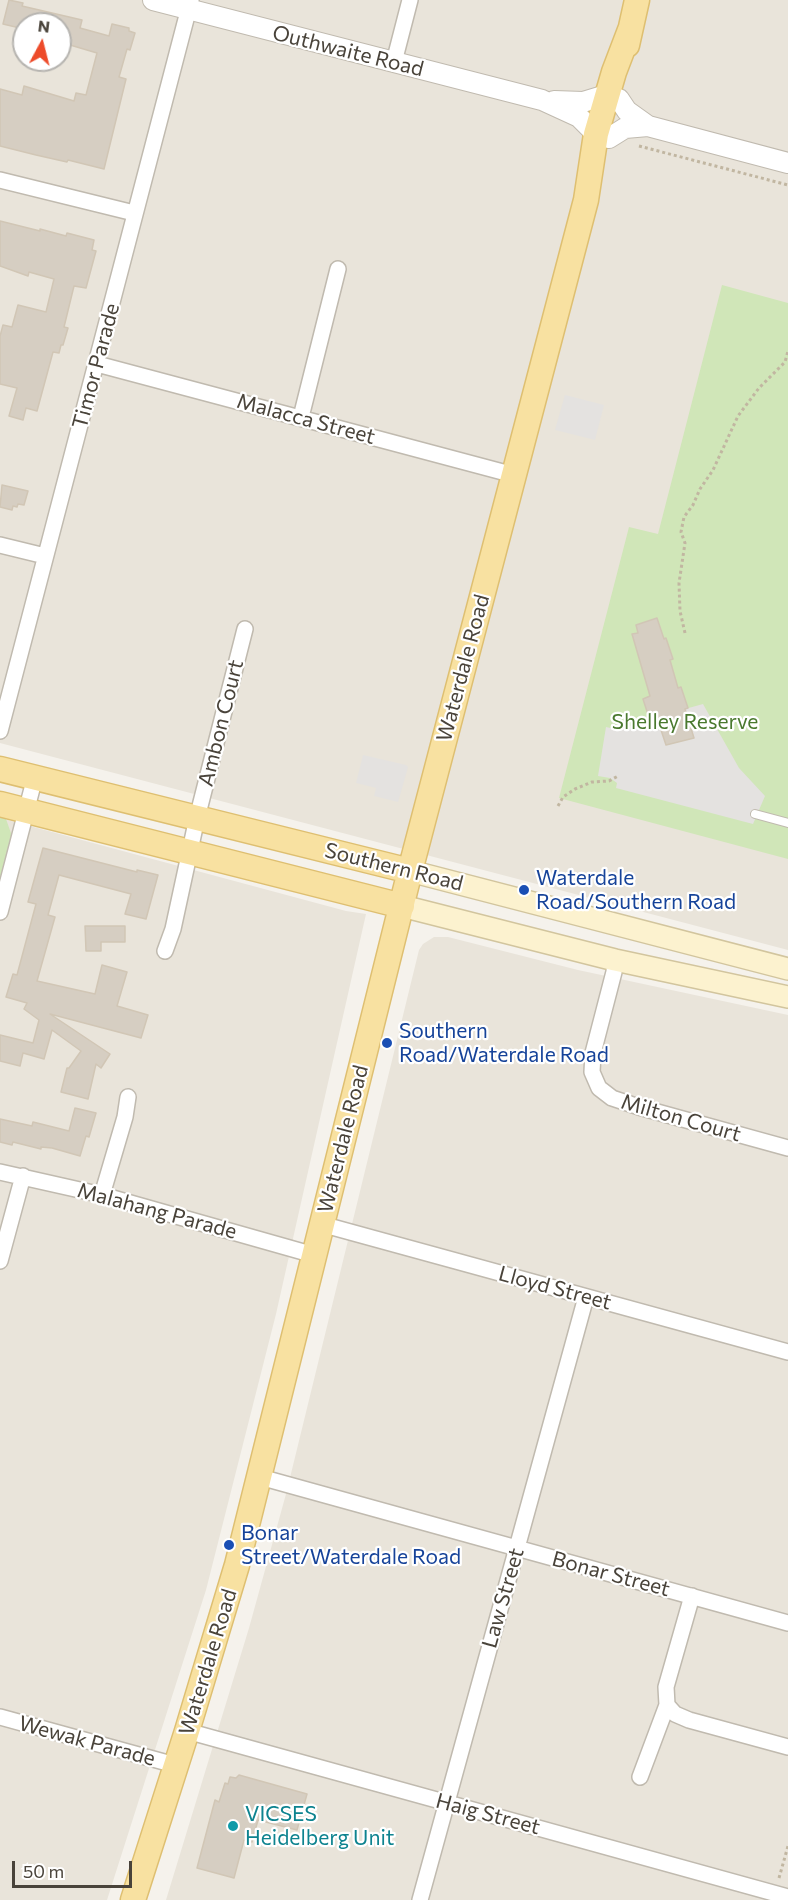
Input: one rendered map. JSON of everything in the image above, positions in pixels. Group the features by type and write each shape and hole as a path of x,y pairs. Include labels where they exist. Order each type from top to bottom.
{"main road":[{"name":"Waterdale Road","path":"133,1900 228,1596 260,1477 410,871 637,0"},
{"name":"Southern Road","path":"0,769 410,871 788,969"},
{"name":"Southern Road","path":"0,804 615,960 788,997"}],"street":[{"name":"Outhwaite Road","path":"153,0 190,5 394,62 542,100 579,117 603,136"},
{"path":"394,62 410,0"},
{"name":"Timor Parade","path":"0,731 190,5"},
{"name":"Outhwaite Road","path":"542,100 583,102 613,97"},
{"path":"613,97 627,111 648,126"},
{"path":"603,136 625,128 648,126 788,163"},
{"path":"0,180 134,213"},
{"path":"302,417 338,269"},
{"name":"Malacca Street","path":"97,364 514,475"},
{"path":"0,544 45,556"},
{"name":"Ambon Court","path":"165,951 173,928 197,818 245,629"},
{"path":"0,912 35,777"},
{"name":"Milton Court","path":"615,960 593,1053 592,1072 599,1088 612,1098 639,1107 788,1148"},
{"path":"102,1195 125,1117 128,1097"},
{"name":"Malahang Parade","path":"0,1172 102,1195 314,1255"},
{"path":"0,1261 22,1176"},
{"name":"Lloyd Street","path":"321,1224 788,1352"},
{"name":"Law Street","path":"420,1900 586,1297"},
{"name":"Bonar Street","path":"260,1477 788,1623"},
{"path":"640,1777 668,1705 666,1687 692,1596"},
{"path":"668,1705 675,1714 689,1720 788,1747"},
{"name":"Wewak Parade","path":"0,1717 175,1765"},
{"name":"Haig Street","path":"187,1731 788,1897"}],"lane":[{"path":"755,814 788,823"}],"path":[{"path":"639,146 788,185"},
{"path":"685,633 680,611 679,583 685,543 681,532 684,517 713,470 738,416 759,388 784,362 788,351"},
{"path":"558,806 563,797 575,789 592,782 609,781 618,776"},
{"path":"779,1878 788,1846"}],"shaded area":[{"path":"0,0 788,0 788,950 0,743"},
{"path":"565,395 604,405 595,440 555,430"},
{"path":"703,704 739,768 765,796 753,824 616,788 617,783 610,778 598,776 606,727 619,730 657,717 667,745 694,738 685,709"},
{"path":"363,755 408,767 398,802 374,796 376,788 356,783"},
{"path":"0,818 346,911 366,914 276,1314 206,1590 107,1900 0,1900"},
{"path":"434,937 448,937 578,970 788,1015 788,1900 166,1900 249,1628 286,1494 419,950 423,944"}],"green space":[{"name":"Shelley Reserve","path":"722,285 788,303 788,859 559,798 629,527 658,534"},
{"path":"0,817 6,819 12,836 0,878"}],"building":[{"path":"9,0 23,3 22,6 48,12 12,12 12,26 3,24"},
{"path":"72,18 82,20 80,28 109,36 112,24 129,28 129,31 135,33 130,50 127,49 119,77 126,79 104,169 0,146 0,89 22,95 24,86 74,101 76,93 86,95 97,53 72,46"},
{"path":"0,221 40,231 40,229 66,236 67,233 94,240 92,250 96,251 86,288 74,286 64,327 68,328 63,345 59,353 53,352 37,411 26,408 23,420 9,416 17,388 0,384 0,336 3,325 12,327 18,305 46,312 54,279 29,272 28,276 0,266"},
{"path":"2,485 28,491 24,505 13,506 12,510 0,507"},
{"path":"657,618 673,659 670,660 678,688 681,687 688,708 685,709 694,738 666,745 657,718 650,721 643,699 650,696 632,634 638,633 636,625"},
{"path":"43,848 137,872 137,870 158,875 146,919 125,914 131,894 59,875 48,915 55,917 37,981 95,994 102,965 127,972 117,1006 148,1015 141,1038 50,1014 110,1054 101,1068 96,1064 88,1099 61,1092 67,1068 81,1051 52,1030 44,1059 23,1053 20,1066 0,1061 0,1035 33,1043 39,1020 24,1009 27,1003 6,997 13,974 17,975 36,904 28,902"},
{"path":"85,926 125,926 125,942 101,942 101,951 86,951"},
{"path":"75,1108 96,1113 89,1137 86,1136 80,1156 52,1148 41,1147 41,1149 13,1142 12,1145 0,1142 0,1119 32,1126 33,1122 69,1131"},
{"name":"VICSES Heidelberg Unit","path":"239,1775 307,1794 297,1830 258,1820 252,1842 244,1840 234,1878 197,1868 215,1800 219,1802 225,1783 228,1784 230,1777 236,1778"}],"place":[{"name":"Waterdale Road/Southern Road","path":"524,890"},
{"name":"Southern Road/Waterdale Road","path":"387,1043"},
{"name":"Bonar Street/Waterdale Road","path":"229,1545"},
{"name":"VICSES Heidelberg Unit","path":"233,1826"}]}
